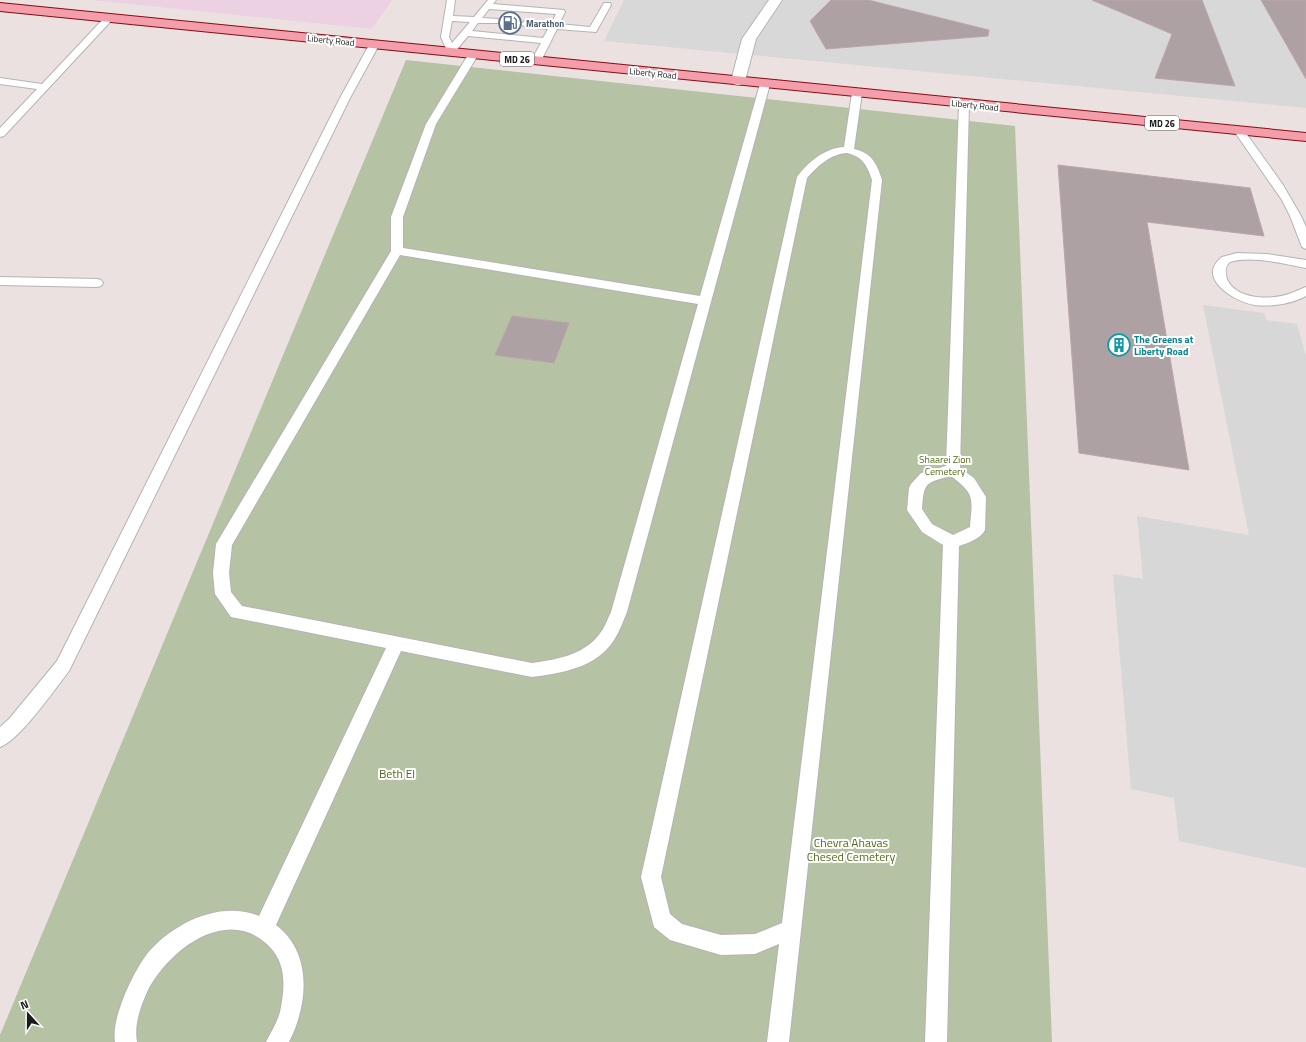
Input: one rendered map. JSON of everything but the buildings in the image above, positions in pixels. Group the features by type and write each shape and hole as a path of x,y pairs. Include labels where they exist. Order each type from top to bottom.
{"main road":[{"name":"Liberty Road","path":"0,7 374,45 451,51 473,55 738,82 1306,137"}],"street":[{"path":"738,82 750,39 762,18 776,0"}],"lane":[{"path":"451,0 445,37 451,51 489,3 561,12 536,61"},
{"path":"525,24 594,30 607,5"},
{"path":"0,134 109,18"},
{"path":"449,18 495,21"},
{"path":"466,32 546,41"},
{"path":"0,740 15,725 63,666 345,98 374,45"},
{"path":"473,55 432,124 397,217 397,251 224,544 220,573 223,594 237,612 532,670 567,666 592,653 607,637 620,612 765,84"},
{"path":"0,81 44,87"},
{"path":"849,150 857,93"},
{"path":"953,470 964,104"},
{"path":"1239,130 1292,210 1306,245"},
{"path":"778,1042 878,180 868,159 864,155 849,150 833,151 817,161 802,177 651,877 661,920 678,933 721,945 756,944 791,929"},
{"path":"397,251 705,301"},
{"path":"1306,264 1240,256 1223,261 1220,266 1219,274 1224,284 1234,292 1242,297 1254,300 1279,301 1300,294 1306,290"},
{"path":"0,281 97,283"},
{"path":"953,470 969,482 979,498 977,530 964,538 951,542 926,528 914,510 916,488 926,477 953,470"},
{"path":"936,1042 951,542"},
{"path":"264,928 397,643"},
{"path":"126,1042 130,1004 144,975 166,949 192,931 220,922 247,921 270,932 286,950 294,975 292,1007 277,1042"}],"shaded area":[{"path":"91,0 392,0 372,29"},
{"path":"624,0 1306,0 1306,108 604,41"},
{"path":"1203,305 1264,313 1266,320 1297,324 1306,356 1306,868 1179,841 1174,798 1131,789 1113,574 1143,579 1137,516 1249,535"}],"green space":[{"name":"Beth El","path":"406,60 1015,126 1052,1042 0,1042 0,1035"}],"place":[{"name":"Marathon","path":"510,23"},
{"name":"The Greens at Liberty Road","path":"1119,345"}],"park label":[{"name":"Shaarei Zion Cemetery","path":"945,464"},
{"name":"Chevra Ahavas Chesed Cemetery","path":"851,849"}]}
